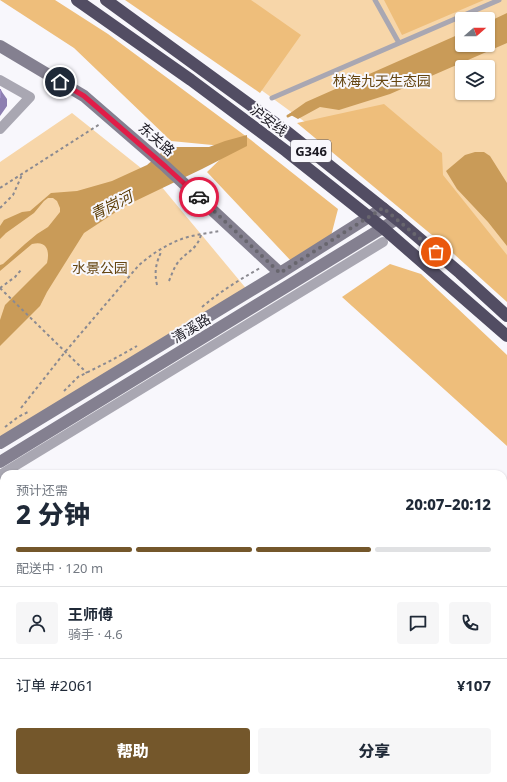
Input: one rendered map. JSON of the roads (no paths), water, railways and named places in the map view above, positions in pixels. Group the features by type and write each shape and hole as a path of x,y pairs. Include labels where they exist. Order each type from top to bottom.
{"highway":[{"name":"沪安线","path":"77,0 191,80 286,151 383,228 507,336"},
{"name":"沪安线","path":"106,0 286,131 383,208 460,273 507,316"}],"main road":[{"name":"东关路","path":"0,46 84,96 166,167 280,273"},
{"name":"清溪路","path":"0,443 280,273 383,208"},
{"name":"清溪路","path":"0,462 397,220"}],"street":[{"path":"0,80 30,97 0,129"},
{"path":"8,470 382,242"}],"lane":[{"path":"376,0 399,44"},
{"path":"272,98 499,0"}],"water":[{"path":"507,13 507,43 495,48 495,19"},
{"path":"455,36 455,52 486,52 468,60 455,60 455,66 390,94 339,110 320,107 298,119 289,114 306,102"},
{"path":"247,135 247,146 125,206 84,233 47,292 40,306 0,346 0,320 5,305 47,263 48,251 44,245 37,243 32,244 0,271 0,265 37,234 48,227 60,212 60,208 57,201 53,198 48,198 34,213 0,239 0,226 4,220 22,212 30,211 51,193 77,191 112,181 147,165 168,147 209,147"},
{"path":"475,152 484,152 490,156 507,183 507,246 488,222 457,189 446,171 465,155"}],"waterway":[{"name":"青岗河","path":"288,116 294,113"}],"park label":[{"name":"林海九天生态园","path":"382,80"},
{"name":"水景公园","path":"100,267"}]}
